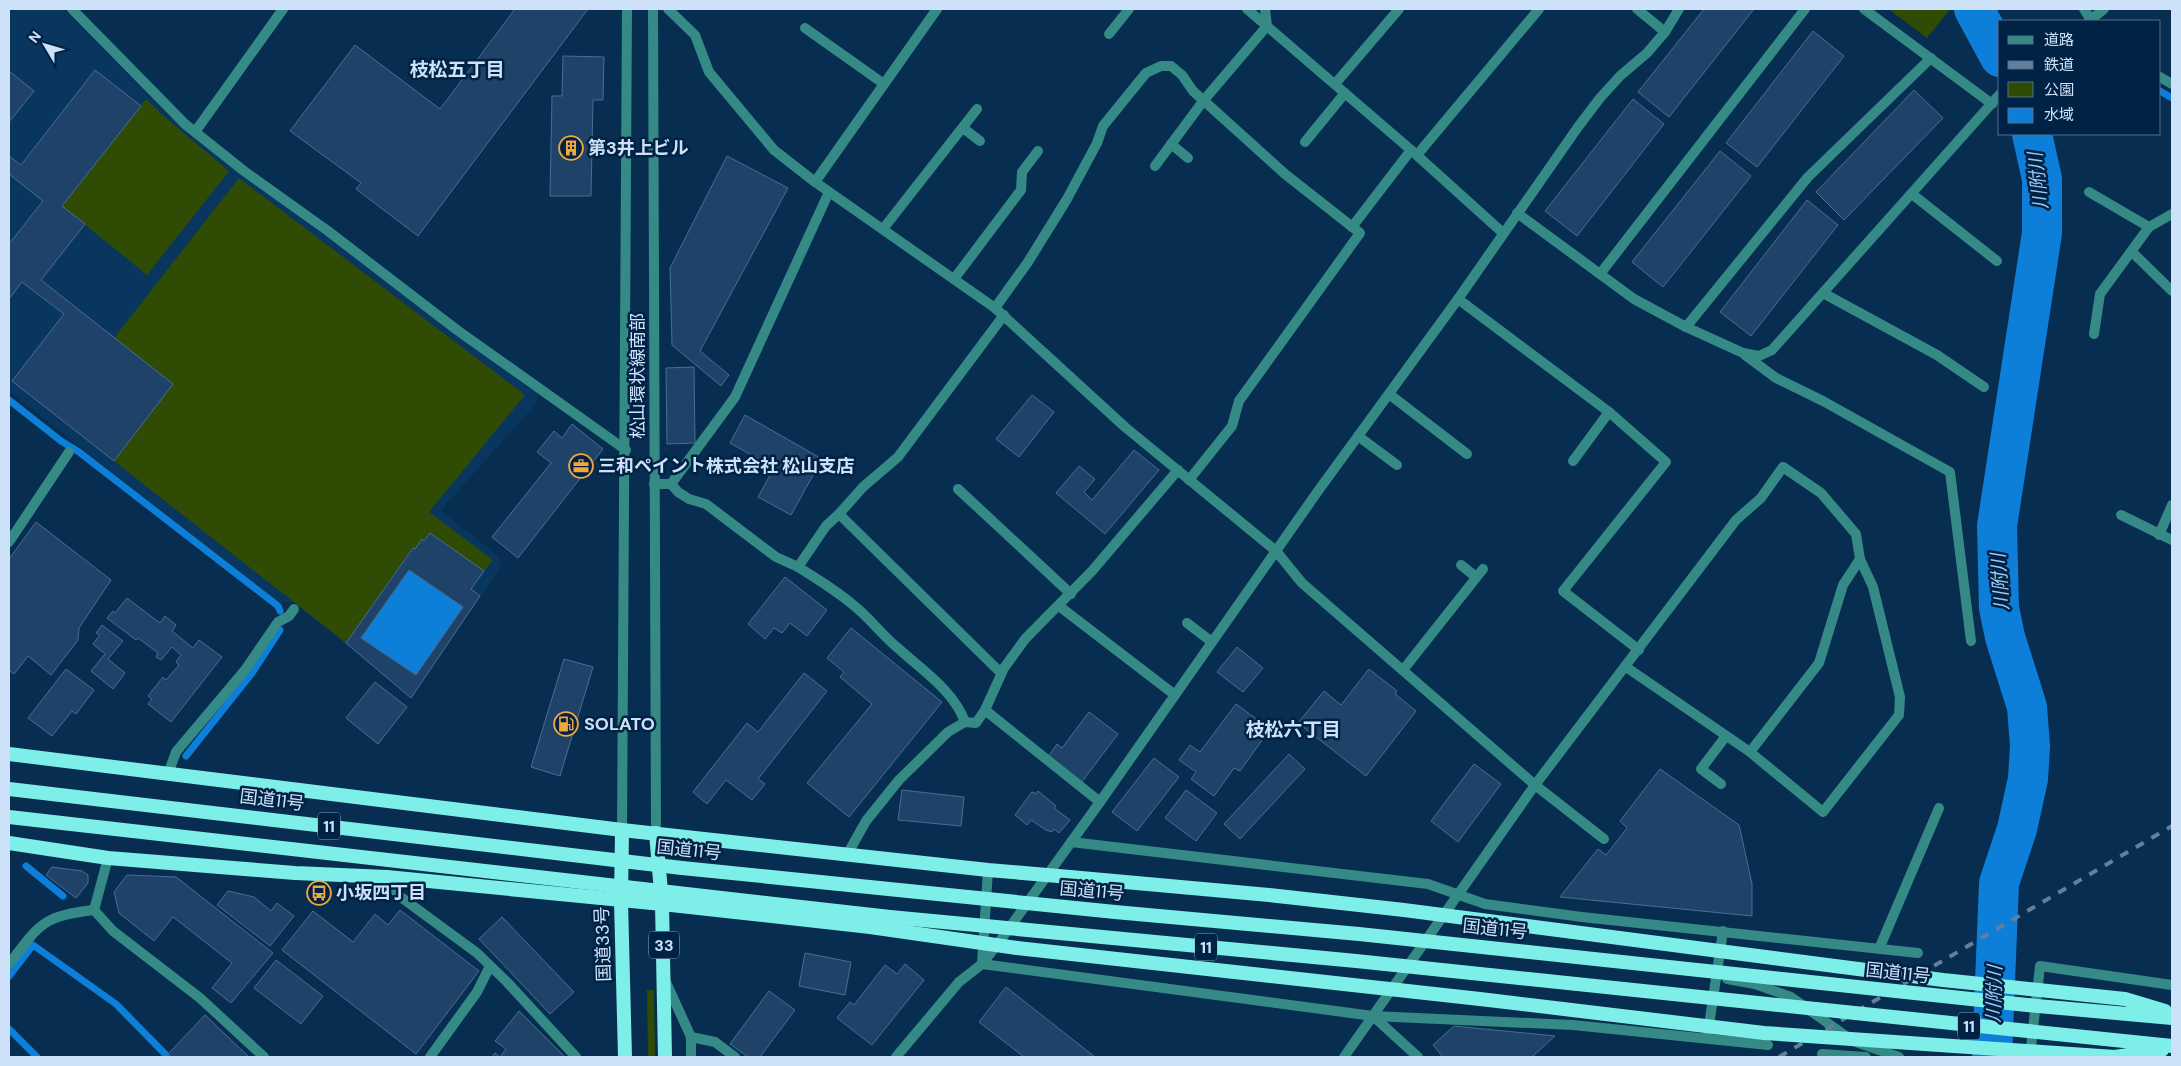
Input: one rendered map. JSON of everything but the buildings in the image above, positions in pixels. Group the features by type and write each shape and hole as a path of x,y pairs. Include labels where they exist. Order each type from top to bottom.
{"highway":[{"name":"国道11号","path":"9,754 656,834"},
{"name":"国道11号","path":"9,789 730,873 1115,912 1359,934 2027,1005 2172,1018"},
{"name":"11","path":"9,817 890,917 1346,960 2172,1047"},
{"name":"国道33号","path":"622,830 621,901 625,1057"},
{"name":"11","path":"656,834 988,870 1270,895 1404,910 1939,979 2124,999 2172,1014"},
{"name":"33","path":"656,834 662,904 665,979 665,1057"},
{"name":"11","path":"9,843 108,858 295,873 387,877 662,904 870,927 1017,948 1480,999 1764,1033 2115,1057 2172,1047"}],"street":[{"path":"72,9 184,124 244,171 328,231 458,330 626,450"},
{"path":"195,132 283,9"},
{"name":"松山環状線南部","path":"622,830 626,450 627,9"},
{"name":"松山環状線南部","path":"653,9 656,834"},
{"path":"815,182 937,9"},
{"path":"1109,34 1129,9"},
{"path":"1247,9 1414,153 1503,233"},
{"path":"1155,166 1204,100 1267,26 1265,9"},
{"path":"1335,84 1399,9"},
{"path":"1352,227 1539,9"},
{"path":"1637,9 1664,32"},
{"path":"896,1057 960,982 982,964 990,944 1047,875 1100,802 1276,551 1458,299 1516,213 1600,98 1647,53 1679,9"},
{"path":"1600,274 1805,9"},
{"path":"1864,9 1992,104"},
{"path":"2091,20 2104,9"},
{"path":"671,10 695,35 709,72 774,150 815,182 1004,315 1124,427 1276,551 1302,583 1535,785 1604,840"},
{"path":"805,28 884,84"},
{"path":"1686,326 1808,177 1930,58"},
{"path":"995,308 1028,262 1067,199 1097,142 1103,126 1146,73 1161,66 1171,66 1182,75 1194,91 1285,174 1360,233 1239,401 1232,426 1189,480"},
{"path":"2161,78 2172,84"},
{"path":"1305,142 1345,93"},
{"path":"1743,353 1758,356 1772,350 1998,96"},
{"path":"883,229 977,109"},
{"path":"963,128 980,141"},
{"path":"1171,144 1188,158"},
{"path":"954,279 1021,190 1022,172 1038,151"},
{"path":"670,484 735,397 829,192"},
{"path":"2088,192 2149,227"},
{"path":"1912,194 1997,261"},
{"path":"1516,213 1634,299 1743,353 1776,378 1823,401 1950,472 1971,641"},
{"path":"2094,334 2100,294 2149,227 2172,216"},
{"path":"2132,252 2172,291"},
{"path":"1823,293 1936,356 1984,388"},
{"path":"1458,299 1609,412 1666,462 1563,590 1639,650"},
{"path":"798,567 826,526 863,486 898,457 1004,315"},
{"path":"1389,394 1467,454"},
{"path":"1574,461 1609,412"},
{"path":"1358,436 1397,465"},
{"path":"9,542 12,526 69,452"},
{"path":"1344,1057 1535,785 1736,520 1761,498 1783,467 1822,493 1856,534 1860,559 1873,587 1900,697 1899,716 1823,812 1750,752 1626,667"},
{"path":"847,855 866,821 899,780 948,732 965,722 976,723 1001,674 1025,640 1071,594 1178,470"},
{"path":"654,484 670,484 689,499 706,504 776,557 798,567 840,594 859,609 896,647 946,691 961,710 965,722"},
{"path":"958,489 1071,594"},
{"path":"2159,535 2172,505"},
{"path":"839,514 1001,674"},
{"path":"2121,515 2172,540"},
{"path":"1750,752 1819,663 1843,585 1860,559"},
{"path":"1403,670 1480,573 1461,565"},
{"path":"1059,606 1175,695"},
{"path":"168,774 176,752 245,670 278,622 289,616 294,609"},
{"path":"1187,623 1212,642"},
{"path":"984,710 1100,802"},
{"path":"1721,784 1702,769 1726,736"},
{"path":"1879,949 1939,808"},
{"path":"1071,842 1428,884 1485,904 1582,917 1918,953"},
{"path":"94,910 108,858"},
{"path":"988,870 990,944"},
{"path":"387,877 398,895 476,953 490,966 576,1057"},
{"path":"9,964 37,928 52,918 66,913 94,910"},
{"path":"94,910 113,930 200,998 264,1057"},
{"path":"1708,1038 1723,931"},
{"path":"982,964 1373,1016 1573,1025 1768,1044"},
{"path":"430,1057 477,992 490,966"},
{"path":"2029,1057 2040,966 2172,985"},
{"path":"1716,977 1755,984 1791,998 1853,1041 1899,1057"},
{"path":"665,979 691,1037 691,1057"},
{"path":"1373,1016 1418,1057"},
{"path":"691,1037 715,1042 735,1057"},
{"path":"620,1057 625,1039"},
{"path":"1822,1054 1866,1057"}],"shaded area":[{"path":"9,9 63,9 169,116 232,166 537,394 537,403 441,510 499,557 500,568 411,698 294,602 276,602 9,391"}],"green space":[{"path":"1893,9 1950,9 1927,38 1891,11"},
{"path":"146,99 229,171 147,275 62,206"},
{"path":"239,178 525,395 429,512 493,560 484,571 430,533 415,549 412,548 346,643 114,461 173,384 114,338"},
{"path":"647,990 654,990 655,1057 648,1057"}],"water":[{"path":"409,570 463,607 416,675 361,638"}],"waterway":[{"name":"川附川","path":"1974,9 1998,53"},
{"path":"2161,92 2172,98"},
{"name":"川附川","path":"1992,1057 1999,883 2017,829 2028,779 2030,746 2027,707 2005,637 1999,608 1997,526 2042,233 2042,179 2032,135"},
{"path":"9,400 278,606 280,611"},
{"path":"186,756 252,673 280,630"},
{"path":"26,866 63,896"},
{"path":"9,976 33,945 116,1004 168,1057"},
{"path":"9,1029 37,1057"}],"railway":[{"path":"1779,1057 2172,826"}],"place":[{"name":"第3井上ビル","path":"571,148"},
{"name":"三和ペイント株式会社 松山支店","path":"581,466"},
{"name":"SOLATO","path":"566,724"},
{"name":"小坂四丁目","path":"319,893"}],"district":[{"name":"枝松五丁目","path":"457,69"},
{"name":"枝松六丁目","path":"1293,729"}]}
